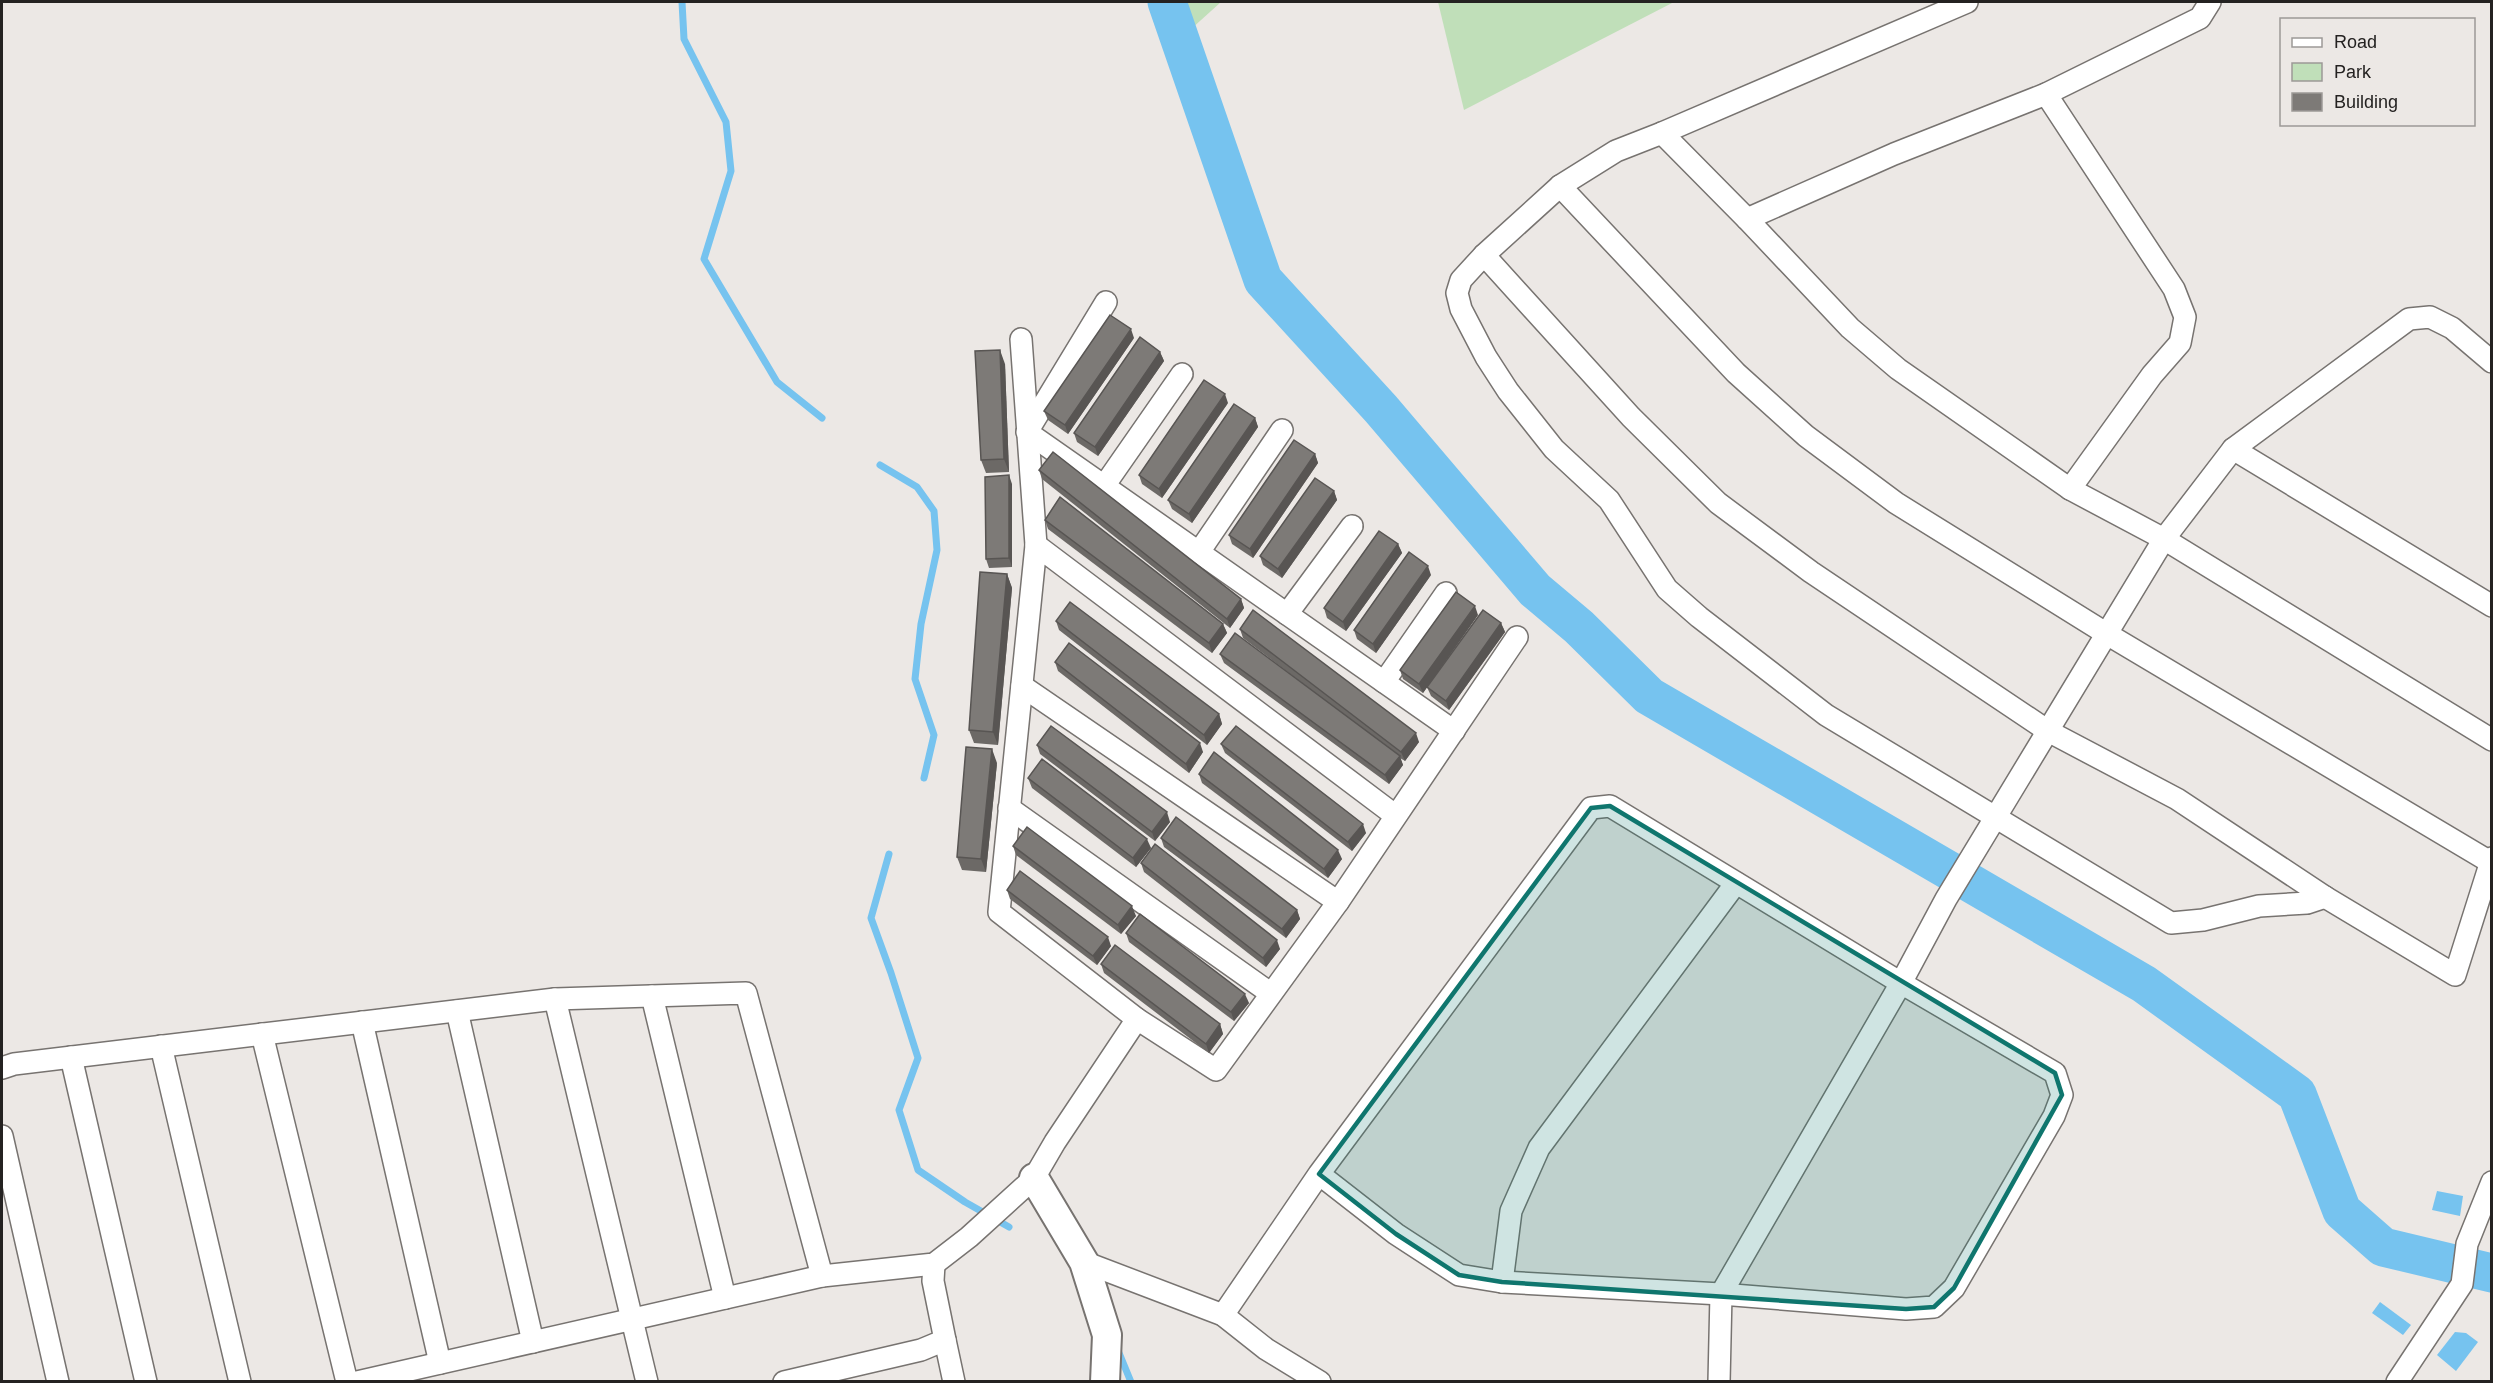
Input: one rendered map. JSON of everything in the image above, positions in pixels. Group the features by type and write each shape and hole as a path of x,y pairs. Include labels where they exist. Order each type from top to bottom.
{"main road":[{"path":"1034,1178 1084,1262 1107,1335 1105,1382"}],"street":[{"path":"1967,2 1662,133 1616,150 1560,186 1484,255 1461,280 1457,293 1461,309 1472,333 1508,391 1554,449 1609,500 1667,589 1826,715 2171,923 2203,920 2259,906 2307,903 2325,897"},
{"path":"1747,219 1894,154 2046,94 2200,18 2210,2"},
{"path":"2046,94 2174,289 2185,317 2180,343 2152,375 2070,489"},
{"path":"1662,133 1850,328 1898,369 2070,489 2164,539 2492,740"},
{"path":"1484,255 1631,417 1718,503 1811,572 2048,731 2177,799 2325,897 2455,975 2491,860 2107,634 1896,503 1806,436 1736,373 1560,186"},
{"path":"1027,432 1106,302"},
{"path":"1719,1382 1721,1294 1901,983 1946,899 2164,539 2233,449 2409,319 2430,317 2452,328 2492,362"},
{"path":"1021,339 1036,545 999,912 1137,1019 1216,1070 1338,902 1518,637"},
{"path":"1104,486 1182,374"},
{"path":"1198,552 1282,430"},
{"path":"1027,432 1454,731"},
{"path":"2233,449 2492,606"},
{"path":"1287,614 1352,526"},
{"path":"1036,545 1396,816"},
{"path":"1384,682 1446,593"},
{"path":"1022,686 1338,902"},
{"path":"1223,1315 1319,1174 1591,808 1610,806 1901,983 2055,1073 2062,1095 2048,1126 1954,1288 1934,1307 1906,1309 1721,1294 1502,1282 1459,1275 1395,1234 1319,1174"},
{"path":"1010,808 1270,993"},
{"path":"1502,1282 1511,1211 1539,1148 1736,883"},
{"path":"2,1068 14,1064 555,999 746,993 822,1276"},
{"path":"652,996 725,1298"},
{"path":"555,999 647,1382"},
{"path":"458,1011 533,1342"},
{"path":"357,1382 822,1276 934,1264 969,1237 1034,1178 1055,1142 1137,1019"},
{"path":"362,1022 440,1363"},
{"path":"261,1034 347,1382"},
{"path":"161,1046 240,1382"},
{"path":"71,1057 146,1382"},
{"path":"2,1136 58,1382"},
{"path":"2397,1382 2463,1284 2468,1244 2490,1190"},
{"path":"1084,1262 1223,1315 1266,1349 1320,1382"},
{"path":"934,1264 933,1281 954,1382"},
{"path":"784,1382 921,1350 945,1340"}],"highlighted area":[{"path":"1610,806 2055,1073 2062,1095 1954,1288 1934,1307 1906,1309 1502,1282 1459,1275 1396,1234 1319,1174 1591,808"}],"green space":[{"path":"1167,2 1221,2 1180,39"},
{"path":"1438,2 1674,2 1464,110"}],"water":[{"path":"2437,1191 2463,1196 2460,1216 2432,1210"},
{"path":"2380,1302 2411,1325 2403,1335 2372,1313"},
{"path":"2455,1332 2466,1333 2478,1342 2456,1371 2437,1355"}],"building":[{"path":"1110,315 1131,329 1065,425 1044,411"},
{"path":"1140,337 1160,352 1095,447 1074,433"},
{"path":"1000,350 1004,459 981,460 975,351"},
{"path":"1204,380 1225,394 1159,489 1139,475"},
{"path":"1234,404 1255,418 1189,514 1168,500"},
{"path":"1294,440 1315,454 1250,549 1229,535"},
{"path":"1053,452 1241,599 1227,619 1039,470"},
{"path":"1009,475 1009,558 986,559 985,477"},
{"path":"1315,478 1334,491 1278,569 1260,556"},
{"path":"1060,497 1223,624 1209,643 1045,520"},
{"path":"1379,531 1398,544 1343,622 1324,608"},
{"path":"1409,552 1428,566 1373,644 1354,630"},
{"path":"980,572 1007,574 993,732 969,730"},
{"path":"1456,592 1475,606 1419,684 1400,670"},
{"path":"1070,602 1219,714 1204,735 1056,621"},
{"path":"1253,610 1416,733 1401,752 1240,629"},
{"path":"1483,610 1501,623 1446,701 1427,687"},
{"path":"1235,633 1400,756 1385,775 1220,654"},
{"path":"1069,643 1200,743 1186,764 1055,662"},
{"path":"1051,726 1167,812 1152,832 1037,745"},
{"path":"1236,726 1363,824 1348,842 1221,744"},
{"path":"966,747 992,749 981,859 957,857"},
{"path":"1214,752 1338,850 1324,869 1199,774"},
{"path":"1042,759 1147,839 1133,858 1028,778"},
{"path":"1176,817 1297,910 1282,929 1161,838"},
{"path":"1027,827 1132,906 1118,925 1013,846"},
{"path":"1155,844 1277,940 1263,958 1141,863"},
{"path":"1020,871 1108,937 1093,956 1007,890"},
{"path":"1140,914 1245,994 1231,1012 1126,933"},
{"path":"1115,945 1220,1024 1206,1044 1101,964"}],"waterway":[{"path":"682,2 684,39 726,122 731,171 704,259 777,382 822,418"},
{"path":"1167,2 1263,280 1381,409 1535,590 1579,627 1649,696 2144,984 2297,1094 2342,1211 2383,1247 2492,1273"},
{"path":"880,465 917,487 934,511 937,550 921,624 915,679 934,735 924,778"},
{"path":"889,854 871,918 918,1058 899,1110 918,1170 965,1202 1009,1227"},
{"path":"1117,1348 1131,1382"}]}
